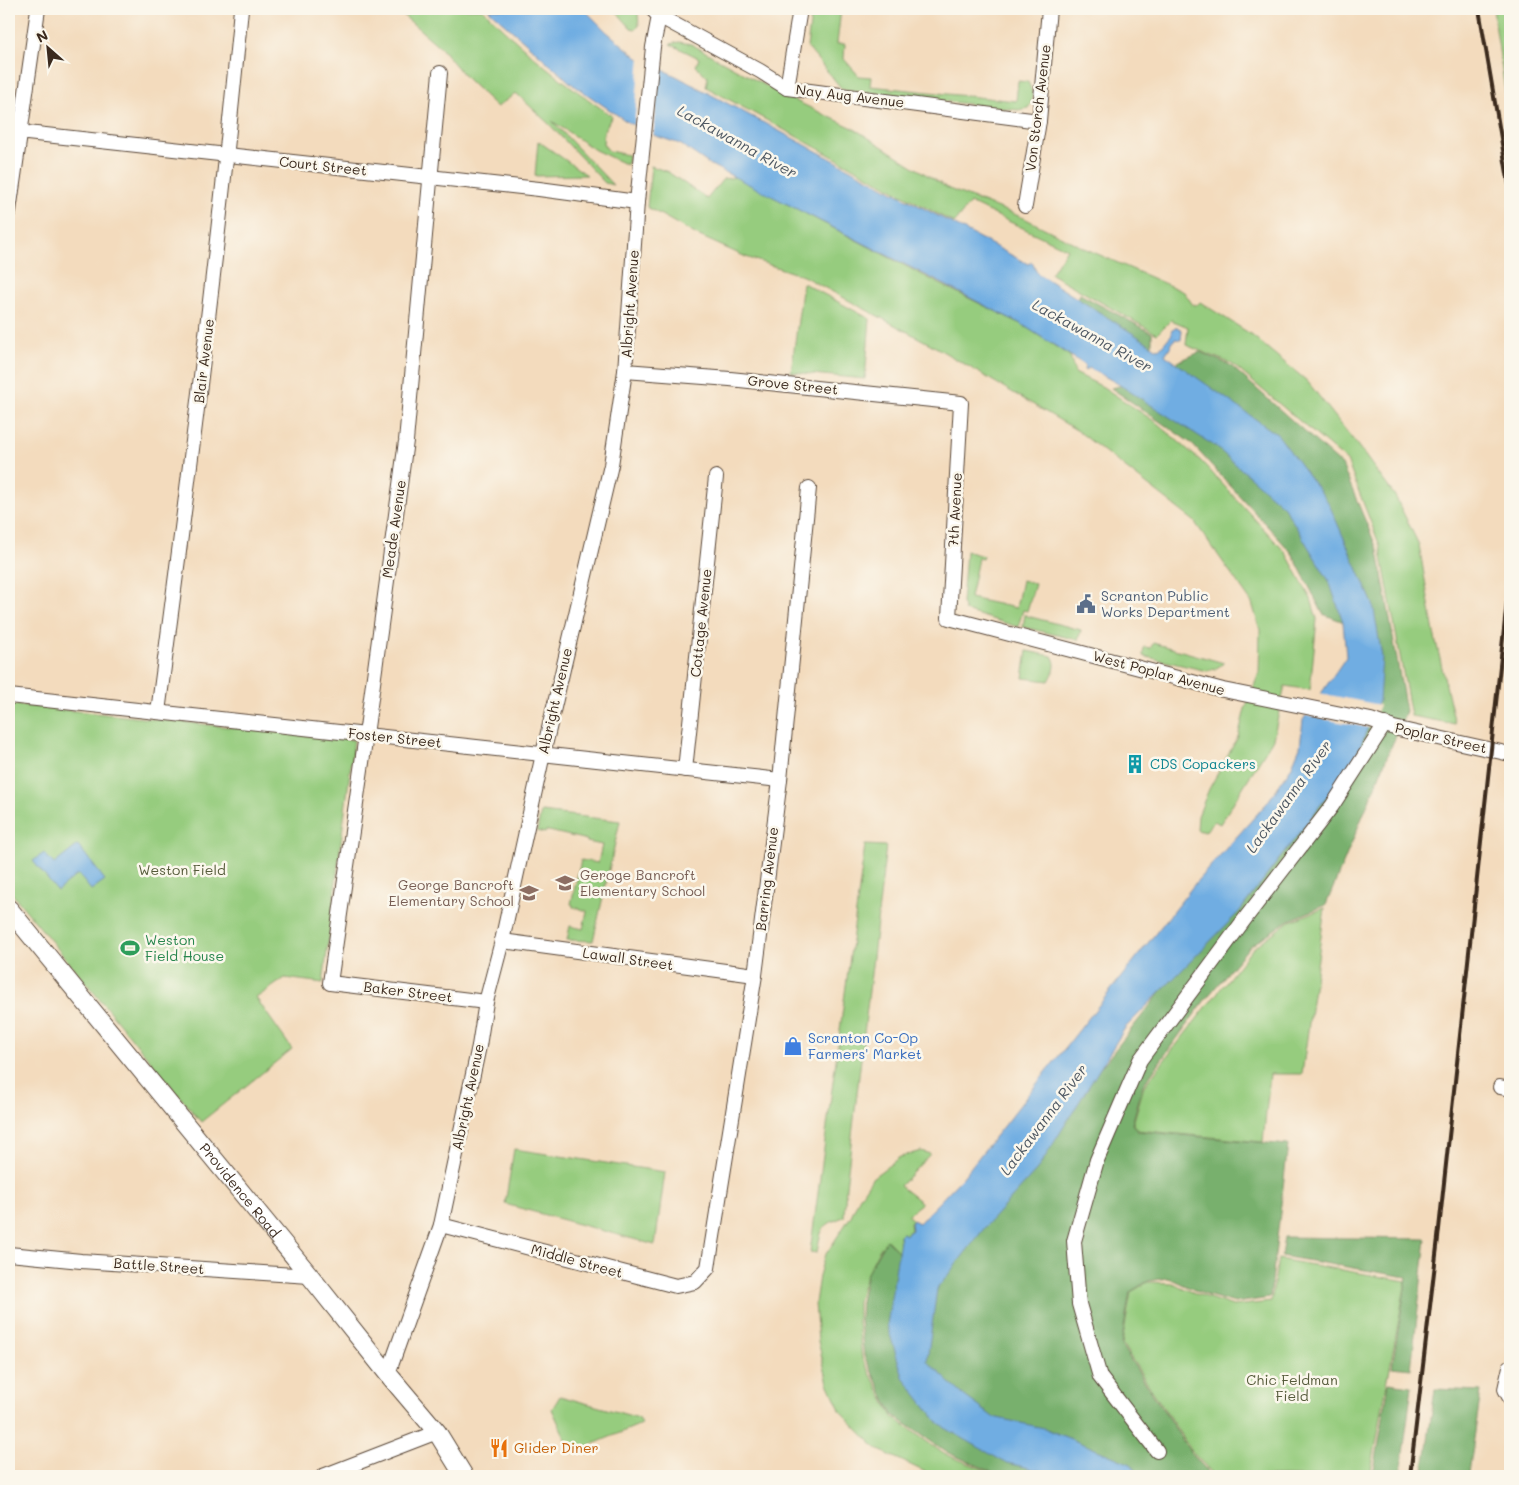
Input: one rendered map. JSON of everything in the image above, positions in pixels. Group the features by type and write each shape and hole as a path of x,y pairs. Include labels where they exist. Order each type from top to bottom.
{"main road":[{"name":"Providence Road","path":"9,909 437,1432 464,1476"}],"street":[{"path":"9,211 14,131 38,9"},
{"name":"Blair Avenue","path":"158,712 197,417 228,155 241,9"},
{"path":"787,88 800,9"},
{"name":"Von Storch Avenue","path":"1025,206 1039,121 1049,9"},
{"name":"Nay Aug Avenue","path":"656,13 787,88 1039,121"},
{"name":"Albright Avenue","path":"388,1374 441,1225 479,1046 486,1002 502,941 543,754 611,465 625,371 637,202 656,13"},
{"name":"Meade Avenue","path":"330,983 406,441 440,73"},
{"name":"Court Street","path":"14,131 637,202"},
{"name":"Grove Street","path":"625,371 730,379 961,403"},
{"name":"7th Avenue","path":"948,618 961,403"},
{"name":"Cottage Avenue","path":"685,770 716,477"},
{"name":"Barring Avenue","path":"708,1268 755,975 780,780 809,488"},
{"name":"West Poplar Avenue","path":"948,618 1223,690 1371,720"},
{"name":"Foster Street","path":"9,696 780,780"},
{"name":"Poplar Street","path":"1371,720 1394,728 1510,754"},
{"path":"1157,1451 1100,1377 1079,1304 1074,1241 1097,1160 1140,1060 1332,806 1386,724"},
{"name":"Lawall Street","path":"502,941 755,975"},
{"name":"Baker Street","path":"330,983 486,1002"},
{"name":"Middle Street","path":"441,1225 676,1286 695,1282 708,1268"},
{"name":"Battle Street","path":"9,1254 82,1261 310,1276"},
{"path":"1508,1393 1510,1367"},
{"path":"323,1476 437,1432"}],"green space":[{"path":"396,9 483,9 544,66 612,116 604,131 603,144 609,151 628,155 627,165 595,150 552,121 613,185 605,183 550,125 516,93 497,107 468,80 441,48"},
{"path":"614,9 634,9 638,13 639,26 635,29 631,28"},
{"path":"812,9 841,9 837,44 845,44 844,59 859,76 871,77 870,86 1016,101 1018,81 1028,82 1032,92 1032,102 1028,108 1018,110 842,89 807,47"},
{"path":"1493,9 1510,9 1510,126"},
{"path":"679,42 691,44 779,93 853,128 949,189 1024,218 1084,248 1184,292 1193,305 1197,305 1200,302 1249,333 1307,381 1395,496 1419,545 1434,633 1455,724 1411,716 1380,546 1347,461 1232,364 1186,345 1188,327 1171,320 1157,334 1051,274 1067,249 970,203 954,223 706,87 708,77 696,66 699,58 670,44"},
{"path":"538,141 587,175 535,176"},
{"path":"651,166 668,172 707,199 723,179 736,177 936,282 1021,324 1070,356 1075,373 1103,387 1157,423 1202,462 1286,553 1311,599 1317,619 1310,690 1285,686 1273,739 1220,824 1214,821 1205,832 1197,830 1198,816 1209,789 1238,737 1245,709 1259,673 1260,630 1252,603 1194,521 1078,431 932,345 803,276 746,257 695,234 647,207"},
{"path":"803,283 870,319 865,379 791,372"},
{"path":"1080,294 1152,333 1152,347 1075,306"},
{"path":"1200,352 1230,365 1342,465 1378,551 1406,711 1326,905 1287,921 1249,947 1205,1000 1143,1085 1132,1124 1137,1131 1288,1145 1270,1298 1235,1303 1203,1294 1169,1278 1148,1281 1130,1292 1121,1345 1191,1453 1212,1476 1002,1476 946,1452 893,1415 864,1356 860,1320 861,1301 867,1273 886,1240 901,1254 1087,1085 1259,868 1362,629 1323,614 1292,553 1191,443 1111,388 1124,385"},
{"path":"966,551 983,556 982,559 978,558 970,598 1016,608 1022,580 1035,584 1027,611 1023,610 1018,627 965,611 962,603"},
{"path":"1025,614 1081,630 1078,640 1023,627"},
{"path":"1153,643 1224,663 1215,669 1207,671 1143,656 1144,647 1151,648"},
{"path":"1027,651 1052,656 1055,665 1054,672 1049,681 1023,678"},
{"name":"Weston Field","path":"9,704 354,740 323,983 285,978 256,998 292,1049 201,1122 9,890"},
{"path":"541,812 620,821 593,941 567,940 570,926 583,929 587,911 573,907 571,904 581,860 598,863 602,845 549,831 545,833 537,831"},
{"path":"865,845 886,846 844,1217 830,1223 823,1229 817,1253 810,1252"},
{"path":"1325,908 1302,1074 1270,1074 1263,1142 1137,1130 1133,1124 1144,1086 1252,949 1288,922"},
{"path":"514,1149 665,1172 655,1245 505,1204"},
{"path":"921,1151 930,1154 900,1186 922,1203 907,1215 913,1220 910,1223 911,1230 905,1235 902,1233 899,1235 900,1253 887,1240 879,1250 867,1273 858,1301 862,1358 893,1417 944,1454 1000,1476 934,1476 877,1449 841,1412 828,1383 818,1341 815,1303 824,1257 851,1216 859,1198 872,1178 900,1157"},
{"path":"1284,1237 1426,1239 1411,1369 1392,1367 1407,1277 1281,1256"},
{"name":"Chic Feldman Field","path":"1278,1259 1406,1281 1370,1476 1215,1476 1192,1452 1122,1344 1131,1292 1148,1282 1172,1283 1233,1306 1271,1302"},
{"path":"1389,1383 1412,1386 1400,1476 1373,1476"},
{"path":"1435,1389 1481,1391 1469,1473 1449,1476 1423,1476"},
{"path":"560,1396 639,1418 641,1424 572,1453 552,1409"}],"water":[{"name":"Lackawanna River","path":"488,9 584,9 607,32 638,58 678,77 1028,264 1032,262 1037,273 1156,348 1159,349 1172,334 1171,331 1177,327 1182,330 1181,340 1175,339 1165,355 1278,435 1328,502 1373,604 1382,657 1379,701 1354,761 1239,912 1125,1028 1037,1170 986,1226 937,1289 927,1361 962,1394 993,1417 1044,1428 1131,1464 1141,1476 1060,1476 1004,1462 940,1425 903,1377 887,1325 900,1240 899,1235 902,1233 905,1235 912,1230 911,1223 913,1220 919,1223 963,1177 1197,881 1267,803 1291,768 1300,747 1303,720 1346,657 1343,622 1329,581 1284,507 1216,447 1115,382 1089,368 1085,371 1085,365 1021,324 709,164 680,144 656,136 629,123 572,84"},
{"path":"78,845 105,880 91,890 78,874 57,891 33,861 44,853 54,864"}],"pier":[{"path":"640,56 660,66 653,138 634,128"},
{"path":"1319,693 1380,705 1370,728 1303,715"}],"railway":[{"path":"1479,9 1510,191"},
{"path":"1410,1476 1438,1238 1510,574"}],"place":[{"name":"Scranton Public Works Department","path":"1086,604"},
{"name":"CDS Copackers","path":"1135,764"},
{"name":"Geroge Bancroft Elementary School","path":"565,883"},
{"name":"George Bancroft Elementary School","path":"529,893"},
{"name":"Weston Field House","path":"130,948"},
{"name":"Scranton Co-Op Farmers' Market","path":"793,1046"},
{"name":"Glider Diner","path":"499,1448"}]}
